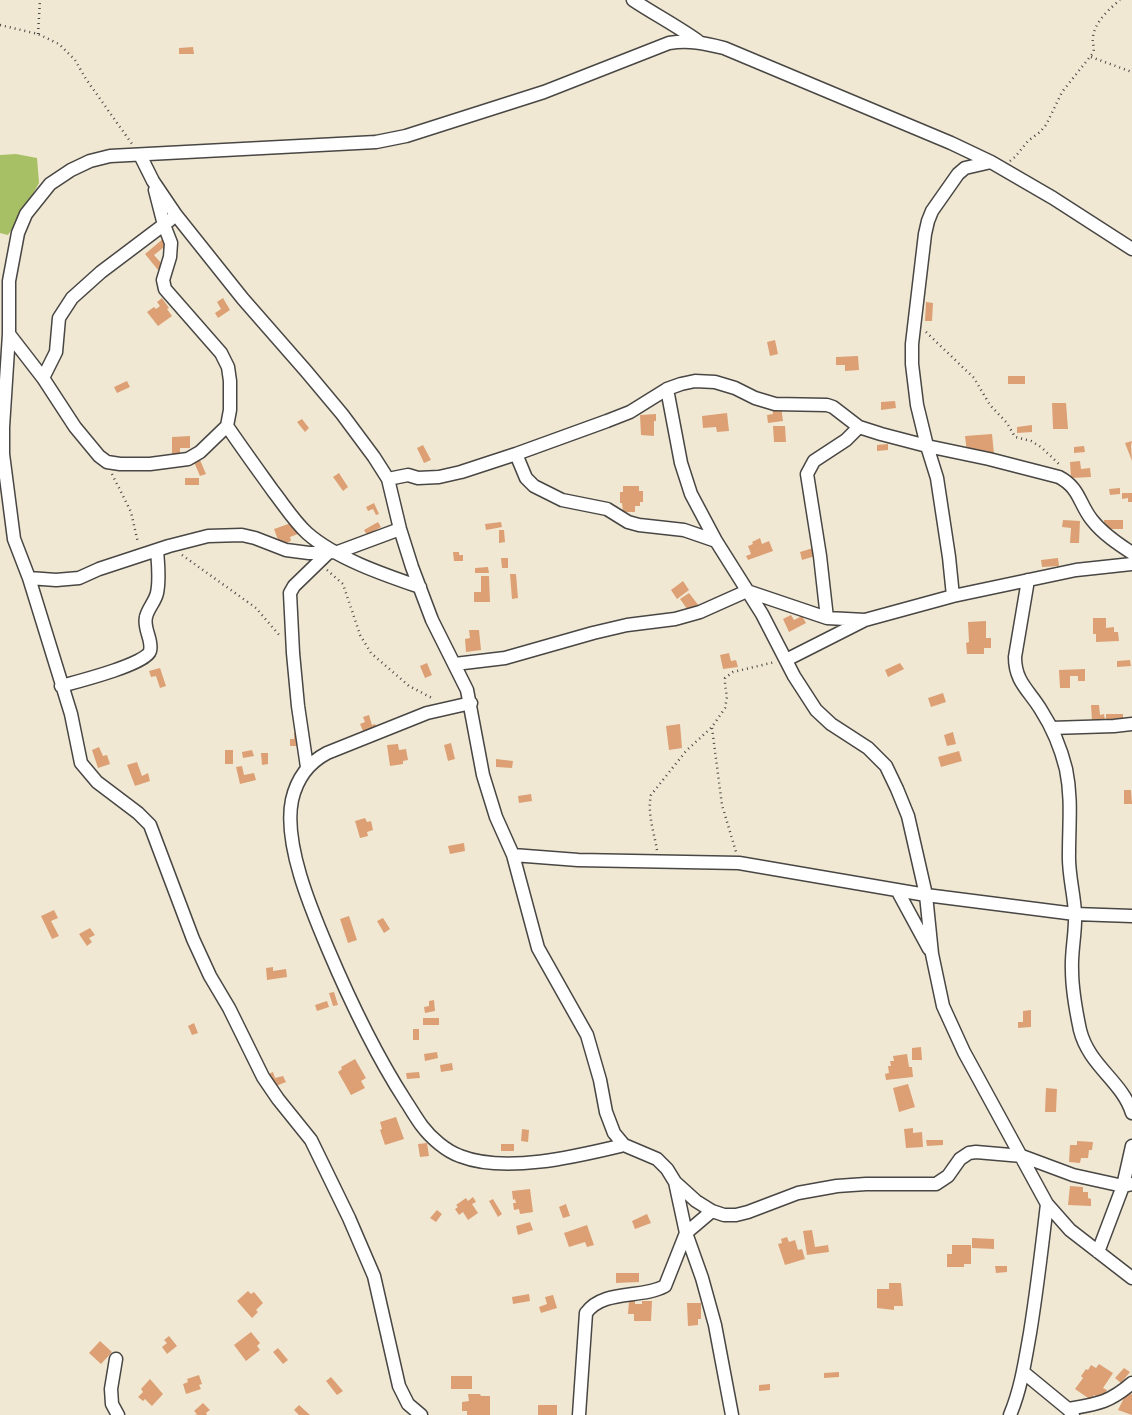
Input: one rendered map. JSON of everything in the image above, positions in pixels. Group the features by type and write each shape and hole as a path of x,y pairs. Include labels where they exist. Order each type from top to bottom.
{"street":[{"path":"632,0 680,28 698,41"},
{"path":"421,1415 408,1404 399,1386 374,1276 330,1178 311,1140 263,1077 229,1008 210,976 193,939 150,825 138,813 98,782 81,763 75,730 14,539 3,454 9,334 9,281 18,233 26,214 50,184 70,170 90,161 110,156 376,142 406,136 544,92 669,43 698,41 724,48 951,143 995,165 1053,198 1132,250"},
{"path":"140,155 153,181 176,215 243,299 342,414 374,456 388,479 400,529 432,620 467,690 471,703 483,775 496,818 513,855 538,948 587,1035 600,1080 606,1112 614,1133 624,1145 657,1159 667,1169 675,1182 696,1201 712,1211 724,1215 748,1212 798,1193 837,1186 936,1184 943,1181 960,1159 969,1153 984,1152 1022,1156 1073,1175 1128,1185"},
{"path":"953,596 937,478 927,446 914,383 912,344 925,234 932,211 958,174 965,168 995,165"},
{"path":"9,334 43,378 75,427 98,456 107,462 150,464 188,459 200,452 227,426 231,393 228,367 221,354 165,290 163,284 171,248 153,181"},
{"path":"43,378 56,352 59,318 72,298 102,272 176,215"},
{"path":"388,479 408,475 418,478 461,472 630,412 667,389 681,384 696,381 715,382 765,402 833,406 859,426 881,434 1060,477 1074,487 1091,518 1100,529 1132,553"},
{"path":"667,389 681,463 691,494 716,541 762,614 798,682 816,710 831,724 868,748 886,766 908,816 926,895 932,954 943,1006 964,1052 1047,1204 1070,1230 1132,1278"},
{"path":"227,426 291,516 307,533 333,553 420,587"},
{"path":"827,618 820,556 807,474 814,462 846,440 859,426"},
{"path":"516,454 526,478 534,486 562,500 607,508 628,522 639,525 684,530 716,541"},
{"path":"307,767 298,706 290,593 294,586 317,564 333,553 400,529"},
{"path":"28,578 70,580 163,548 208,536 242,535 286,550 333,553"},
{"path":"61,686 120,668 146,657 150,652 145,619 157,592 163,548"},
{"path":"786,660 865,620 953,596 1028,580 1076,570 1132,564"},
{"path":"1028,580 1015,669 1018,678 1041,709 1051,728 1065,767 1069,786 1071,806 1068,855 1075,914 1072,970 1081,1031 1088,1052 1129,1102 1132,1113"},
{"path":"455,664 505,658 627,625 675,619 700,612 747,591 827,618 865,620"},
{"path":"471,703 427,713 327,753 314,760 307,767 298,781 292,800 291,816 293,842 300,876 313,915 372,1044 422,1126 442,1145 459,1156 479,1161 513,1163 555,1160 624,1145"},
{"path":"1051,728 1132,724"},
{"path":"513,855 578,860 739,863 926,895 1075,914 1132,916"},
{"path":"897,890 932,954"},
{"path":"1098,1252 1128,1185 1132,1146"},
{"path":"675,1182 686,1233 702,1278 715,1326 732,1415"},
{"path":"1010,1415 1023,1372 1040,1266 1047,1204"},
{"path":"579,1415 586,1313 590,1306 598,1301 652,1292 665,1286 686,1233 712,1211"},
{"path":"116,1359 111,1389 112,1404 118,1415"},
{"path":"1023,1372 1071,1412 1104,1402 1122,1392 1132,1383"}],"path":[{"path":"38,34 40,0"},
{"path":"995,165 1015,157 1028,141 1046,125 1062,92 1094,50 1093,35 1096,26 1120,0"},
{"path":"0,25 38,34 59,44 75,60 90,85 140,155"},
{"path":"1090,57 1132,72"},
{"path":"916,322 974,378 990,406 1006,423 1013,434 1017,438 1031,441 1041,447 1057,461 1069,482"},
{"path":"107,462 131,512 138,542 137,557"},
{"path":"163,548 256,608 293,653"},
{"path":"317,564 343,584 360,635 370,653 409,686 449,707"},
{"path":"659,861 650,815 651,795 686,750 712,727 727,704 725,678 728,675 786,660"},
{"path":"712,727 722,805 739,863"}],"green space":[{"path":"16,154 37,158 39,183 8,235 0,233 0,155"}],"building":[{"path":"193,47 194,54 179,54 179,48"},
{"path":"164,238 168,244 154,255 163,265 158,270 145,254"},
{"path":"162,298 172,316 158,326 147,312 154,307 156,309 160,306 157,302"},
{"path":"223,298 230,310 218,318 215,313 221,309 217,302"},
{"path":"926,302 933,303 932,321 925,321"},
{"path":"775,340 778,354 770,356 767,342"},
{"path":"858,356 859,370 845,371 845,365 836,365 836,357"},
{"path":"1008,376 1025,376 1025,384 1008,384"},
{"path":"127,381 130,387 117,393 114,387"},
{"path":"895,401 896,408 881,410 881,402"},
{"path":"1052,403 1066,403 1068,429 1053,429"},
{"path":"781,406 783,421 768,423 767,415 773,414 772,407"},
{"path":"727,413 729,431 717,432 716,427 703,428 702,416"},
{"path":"656,414 654,436 641,435 640,415"},
{"path":"302,419 309,428 305,432 297,422"},
{"path":"1032,425 1032,432 1017,433 1017,427"},
{"path":"773,426 785,426 786,442 774,442"},
{"path":"992,434 994,454 986,454 986,452 967,453 965,436"},
{"path":"190,436 190,448 180,448 180,457 172,458 172,437"},
{"path":"1132,441 1131,446 1132,461 1125,443"},
{"path":"888,444 888,450 877,451 877,445"},
{"path":"423,445 431,460 424,463 417,448"},
{"path":"1084,446 1085,452 1074,453 1074,447"},
{"path":"200,460 206,474 200,476 194,462"},
{"path":"1080,461 1081,469 1090,468 1091,477 1071,478 1070,462"},
{"path":"339,473 348,487 343,491 333,477"},
{"path":"185,478 199,478 199,485 185,485"},
{"path":"623,486 639,486 639,491 643,491 643,502 640,502 640,506 635,506 635,512 623,512 622,503 620,503 620,492 623,492"},
{"path":"1120,488 1120,494 1110,495 1109,489"},
{"path":"1122,493 1132,493 1132,502 1128,502 1128,498 1122,499"},
{"path":"374,503 379,514 376,515 373,509 368,511 366,507"},
{"path":"1063,520 1080,521 1079,543 1070,543 1071,528 1062,527"},
{"path":"1104,520 1123,520 1123,529 1104,529"},
{"path":"294,522 298,534 290,537 291,541 280,545 274,529"},
{"path":"378,522 381,527 367,535 364,530"},
{"path":"501,522 502,527 486,530 485,524"},
{"path":"499,530 504,530 505,542 499,543"},
{"path":"760,538 762,544 769,541 773,551 748,560 746,556 751,554 748,546"},
{"path":"813,548 815,556 802,560 800,552"},
{"path":"453,552 459,552 459,555 463,555 463,561 454,561"},
{"path":"501,558 508,558 508,568 502,568"},
{"path":"1058,558 1059,566 1042,567 1041,560"},
{"path":"488,567 489,573 475,573 475,568"},
{"path":"510,574 516,574 518,598 512,599"},
{"path":"481,576 489,576 490,602 474,602 474,592 481,592"},
{"path":"683,581 689,590 677,599 671,590"},
{"path":"689,593 699,606 690,613 680,599"},
{"path":"791,615 794,620 802,616 806,623 789,632 783,619"},
{"path":"1093,618 1106,618 1106,628 1114,627 1114,632 1118,632 1119,641 1096,642 1096,634 1093,634"},
{"path":"986,621 986,638 991,638 991,648 984,648 984,654 967,654 966,643 969,642 968,622"},
{"path":"469,630 479,630 481,650 466,652 465,639 470,638"},
{"path":"729,653 731,661 736,660 738,667 723,669 720,655"},
{"path":"1130,660 1131,666 1117,667 1117,661"},
{"path":"427,663 432,675 425,678 420,666"},
{"path":"900,663 904,669 888,677 885,670"},
{"path":"160,668 166,686 160,688 156,676 151,677 149,671"},
{"path":"1085,669 1085,681 1078,681 1078,676 1070,676 1070,688 1060,688 1059,670"},
{"path":"943,693 946,702 931,707 928,698"},
{"path":"1091,705 1099,705 1100,715 1104,714 1105,720 1092,721"},
{"path":"1106,714 1123,714 1123,722 1106,722"},
{"path":"369,715 372,725 375,724 377,728 364,733 360,724 365,722 363,717"},
{"path":"680,724 682,748 669,750 666,726"},
{"path":"953,732 956,744 947,746 944,735"},
{"path":"294,733 298,733 299,746 290,746 290,739 294,739"},
{"path":"451,743 455,759 448,761 444,745"},
{"path":"398,744 399,750 406,749 408,760 403,761 403,764 390,766 387,745"},
{"path":"99,747 103,756 107,755 110,764 98,768 92,750"},
{"path":"225,750 233,750 233,764 225,764"},
{"path":"252,750 254,756 243,758 242,752"},
{"path":"959,751 962,761 941,767 938,757"},
{"path":"261,753 268,753 268,764 262,765"},
{"path":"496,759 513,761 512,768 496,767"},
{"path":"137,762 142,776 148,773 150,781 135,786 127,765"},
{"path":"242,766 244,775 254,773 256,780 240,784 236,767"},
{"path":"1124,790 1131,790 1132,804 1124,804"},
{"path":"531,794 532,801 519,803 518,796"},
{"path":"365,818 367,822 371,821 373,830 367,832 368,836 360,838 355,821"},
{"path":"464,843 465,851 450,854 448,846"},
{"path":"54,910 58,918 51,921 59,936 52,939 41,916"},
{"path":"349,916 357,940 348,943 340,919"},
{"path":"383,918 390,929 384,933 377,921"},
{"path":"90,928 95,935 89,938 92,942 87,946 79,934"},
{"path":"273,967 273,971 286,969 287,977 267,980 266,968"},
{"path":"334,992 338,1005 333,1006 329,993"},
{"path":"434,1000 435,1011 425,1013 424,1007 429,1006 429,1001"},
{"path":"327,1001 329,1007 317,1011 315,1005"},
{"path":"1031,1010 1031,1027 1018,1028 1018,1022 1023,1022 1023,1011"},
{"path":"423,1018 439,1018 439,1025 423,1025"},
{"path":"194,1023 198,1033 192,1035 188,1026"},
{"path":"413,1029 419,1029 419,1040 413,1040"},
{"path":"921,1047 922,1060 912,1060 912,1048"},
{"path":"437,1052 438,1058 425,1061 424,1054"},
{"path":"907,1054 909,1067 912,1067 913,1077 886,1080 885,1074 889,1073 888,1066 891,1066 890,1061 894,1061 893,1056"},
{"path":"355,1059 366,1078 361,1081 365,1088 351,1095 338,1072 342,1069 341,1067"},
{"path":"452,1063 453,1070 441,1072 440,1065"},
{"path":"273,1072 275,1078 283,1076 286,1082 271,1088 266,1075"},
{"path":"419,1072 420,1078 407,1079 406,1073"},
{"path":"908,1084 915,1107 899,1112 893,1088"},
{"path":"1046,1088 1057,1089 1056,1112 1045,1112"},
{"path":"396,1117 404,1139 385,1145 380,1130 382,1129 380,1122"},
{"path":"913,1128 913,1133 922,1132 923,1147 906,1148 904,1129"},
{"path":"522,1129 529,1130 528,1142 521,1141"},
{"path":"926,1140 943,1140 943,1145 927,1146"},
{"path":"1077,1141 1093,1142 1092,1150 1089,1150 1088,1158 1081,1158 1080,1163 1069,1162 1070,1145 1077,1145"},
{"path":"427,1143 429,1156 420,1157 418,1144"},
{"path":"501,1144 514,1144 514,1151 501,1151"},
{"path":"1070,1186 1083,1187 1083,1192 1088,1192 1088,1198 1091,1199 1091,1206 1068,1205"},
{"path":"530,1189 533,1212 520,1214 519,1209 514,1210 513,1203 516,1203 515,1199 513,1200 512,1191"},
{"path":"473,1197 476,1202 472,1204 478,1213 468,1220 463,1212 459,1215 455,1209 458,1207 456,1205 466,1198 468,1201"},
{"path":"493,1199 502,1214 498,1217 489,1201"},
{"path":"566,1204 570,1216 563,1218 559,1207"},
{"path":"437,1210 442,1214 436,1222 430,1218"},
{"path":"647,1214 651,1223 635,1229 632,1221"},
{"path":"530,1222 533,1230 518,1235 516,1226"},
{"path":"587,1225 594,1245 587,1247 585,1242 569,1247 564,1233"},
{"path":"812,1230 815,1247 828,1245 829,1252 807,1255 803,1231"},
{"path":"787,1237 789,1242 795,1240 798,1250 802,1249 805,1259 785,1265 778,1244 782,1243 781,1239"},
{"path":"972,1238 994,1239 994,1249 972,1248"},
{"path":"952,1245 971,1245 971,1264 964,1264 964,1267 947,1267 947,1254 952,1254"},
{"path":"995,1266 1007,1266 1007,1272 996,1273"},
{"path":"616,1273 639,1273 639,1282 616,1283"},
{"path":"889,1283 901,1283 903,1306 894,1306 894,1310 877,1308 877,1289 889,1289"},
{"path":"248,1291 251,1294 254,1292 263,1303 256,1310 258,1312 252,1318 237,1301"},
{"path":"529,1294 530,1301 513,1304 512,1297"},
{"path":"553,1295 557,1308 541,1313 539,1307 547,1304 545,1297"},
{"path":"629,1300 635,1300 635,1304 642,1304 642,1301 652,1301 651,1321 634,1321 634,1314 628,1314"},
{"path":"687,1303 701,1303 701,1319 698,1319 698,1325 688,1326"},
{"path":"251,1332 260,1343 257,1346 260,1350 246,1361 234,1345"},
{"path":"169,1336 177,1346 167,1354 162,1347 167,1343 164,1340"},
{"path":"100,1341 112,1352 101,1364 89,1353"},
{"path":"278,1348 288,1360 283,1364 273,1352"},
{"path":"1099,1364 1113,1373 1103,1388 1107,1390 1101,1399 1094,1395 1091,1400 1075,1389 1083,1378 1081,1376 1086,1369 1088,1370 1091,1365 1096,1368"},
{"path":"1124,1368 1130,1372 1121,1383 1115,1378"},
{"path":"839,1372 839,1377 824,1378 824,1373"},
{"path":"199,1375 202,1384 199,1385 201,1389 186,1394 183,1384 188,1382 187,1379"},
{"path":"451,1376 472,1376 472,1389 451,1389"},
{"path":"331,1377 343,1391 337,1395 326,1381"},
{"path":"150,1379 163,1394 152,1406 145,1399 143,1401 138,1397 143,1392 141,1389"},
{"path":"770,1384 770,1390 759,1391 759,1385"},
{"path":"1127,1392 1132,1394 1132,1415 1118,1410"},
{"path":"468,1394 490,1396 490,1415 467,1415 467,1411 462,1411 462,1402 469,1401"},
{"path":"203,1403 210,1410 206,1413 207,1415 195,1415 197,1414 194,1411"},
{"path":"299,1405 310,1415 299,1415 294,1410"},
{"path":"538,1405 557,1405 557,1415 538,1415"}]}
